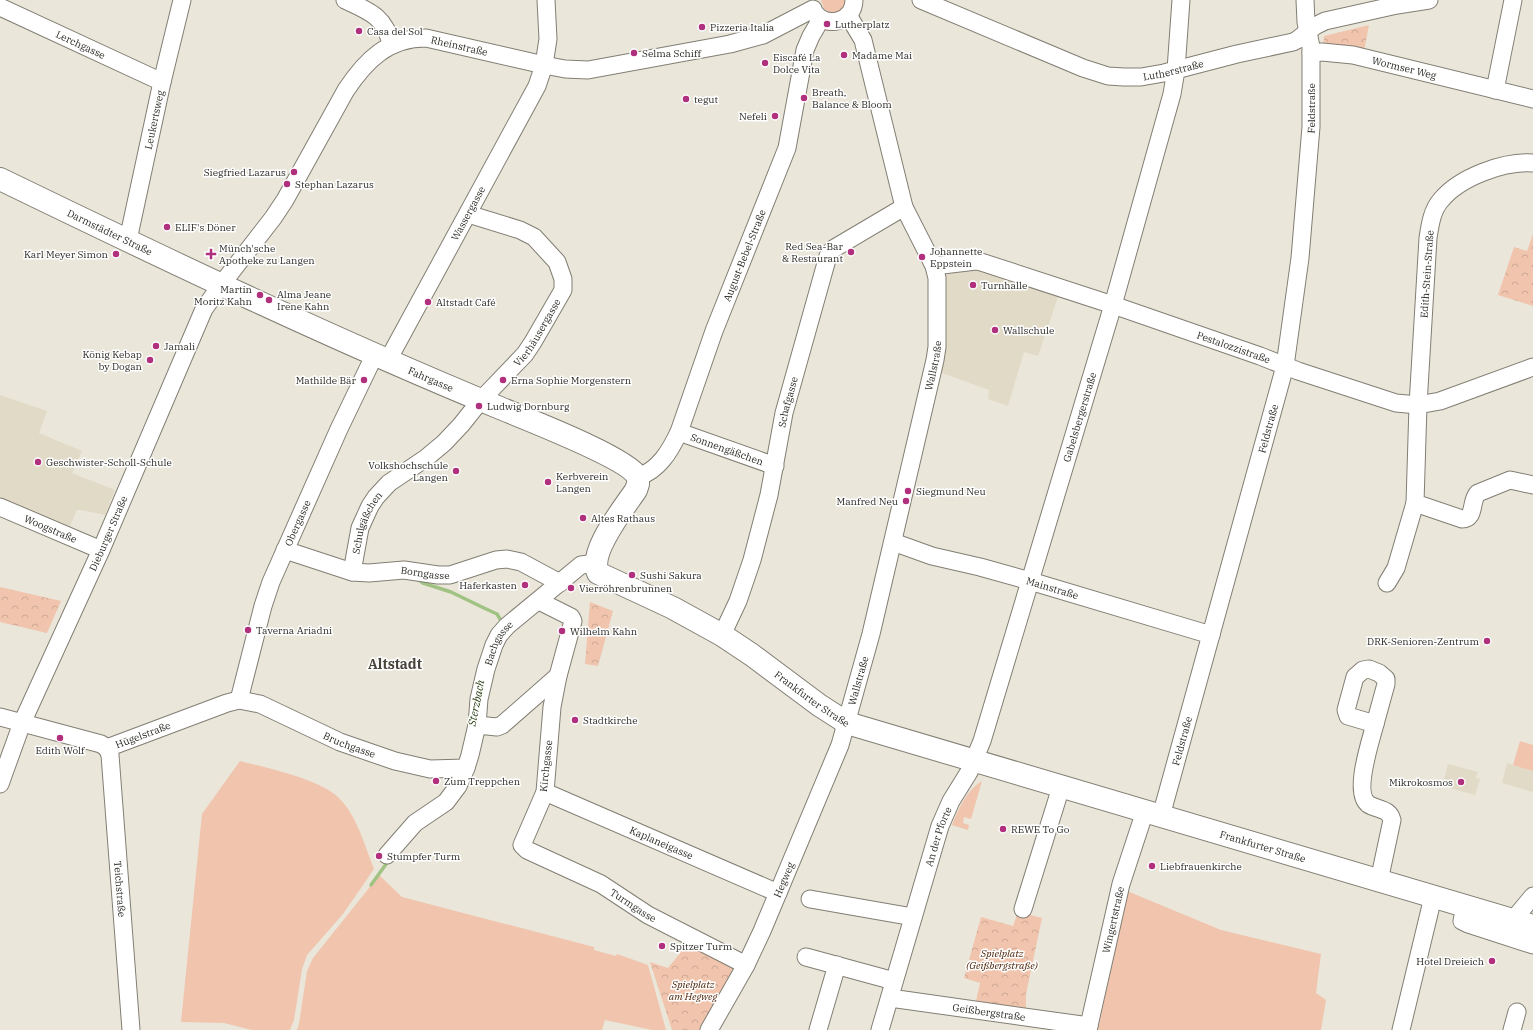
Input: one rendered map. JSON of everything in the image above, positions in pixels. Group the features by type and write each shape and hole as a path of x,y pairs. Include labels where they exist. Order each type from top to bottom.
{"main road":[{"name":"Darmstädter Straße","path":"1,181 221,285"},
{"name":"Fahrgasse","path":"221,285 382,357 560,433 631,468 638,477"},
{"path":"596,560 607,534 636,490 638,477"},
{"name":"Frankfurter Straße","path":"596,560 597,571 603,576 672,608 722,635 752,655 819,705 847,723 1523,923"}],"street":[{"name":"Leukertsweg","path":"128,240 162,82 182,0"},
{"path":"345,0 374,6 389,34 391,46"},
{"name":"Wassergasse","path":"382,357 468,214 537,86 544,66 548,39 546,0"},
{"name":"Lutherstraße","path":"922,0 1097,73 1124,77 1141,77 1176,70 1237,54 1293,42 1315,26 1325,21 1397,5 1429,0"},
{"name":"Gabelsbergerstraße","path":"974,761 989,718 1113,305 1168,109 1176,70 1181,0"},
{"name":"Feldstraße","path":"1153,814 1211,635 1285,366 1300,258 1311,127 1311,53 1305,0"},
{"path":"1495,90 1513,0"},
{"name":"Lerchgasse","path":"0,7 162,82"},
{"path":"815,9 828,21 835,22 842,19 851,7"},
{"name":"Wallstraße","path":"847,723 871,634 935,360 937,278 934,266 904,207 863,40 851,7"},
{"name":"Rheinstraße","path":"221,285 273,218 285,200 346,90 357,74 378,53 391,46 412,39 426,38 544,66 578,70 593,70 730,44 763,35 815,9"},
{"name":"August-Bebel-Straße","path":"638,477 648,474 654,470 674,443 679,432 714,331 787,148 805,50 811,36 815,9"},
{"name":"Wormser Weg","path":"1311,53 1322,52 1353,55 1533,98"},
{"name":"Edith-Stein-Straße","path":"1387,583 1396,568 1415,503 1418,405 1428,238 1435,210 1440,201 1450,191 1471,178 1499,167 1533,163"},
{"name":"Schafgasse","path":"722,635 746,581 770,494 784,413 828,256 833,249 904,207"},
{"name":"Vierhäusergasse","path":"468,214 529,233 557,262 563,278 563,290 530,348 481,400"},
{"name":"Pestalozzistraße","path":"934,266 968,261 981,262 1113,305 1285,366 1396,403 1418,405 1440,402 1533,367"},
{"name":"Dieburger Straße","path":"0,784 22,723 101,550 197,324 204,309 221,285"},
{"name":"Obergasse","path":"239,700 264,603 271,582 339,429 382,357"},
{"name":"Schulgäßchen","path":"352,572 360,528 370,506 389,483 426,458 439,447 461,425 481,400"},
{"name":"Sonnengäßchen","path":"679,432 775,466"},
{"path":"1415,503 1466,519 1471,514 1474,496 1478,493 1510,480 1533,485"},
{"name":"Woogstraße","path":"0,507 101,550"},
{"name":"Mainstraße","path":"893,542 932,556 980,567 1030,581 1211,635"},
{"name":"Borngasse","path":"285,550 352,572 369,573 404,570 438,575 450,575 500,559 521,562 560,583"},
{"name":"Bachgasse","path":"388,855 415,823 446,802 455,790 466,768 481,725 481,687 496,640 507,626 581,565 596,560"},
{"name":"Kirchgasse","path":"522,845 545,792 552,707 558,676 573,621 571,616 539,601"},
{"path":"481,725 497,727 502,725 558,676"},
{"name":"Hügelstraße","path":"0,717 101,744 107,748 227,703 239,700"},
{"name":"Bruchgasse","path":"239,700 260,704 340,742 395,761 430,769 466,768"},
{"name":"Hegweg","path":"709,1030 746,965 840,745 847,723"},
{"path":"1375,724 1363,773 1362,793 1364,799 1369,804 1388,812 1392,820 1380,881"},
{"name":"Teichstraße","path":"107,748 110,755 131,1030"},
{"name":"An der Pforte","path":"880,1030 944,816 974,761"},
{"path":"1023,908 1061,787"},
{"name":"Kaplaneigasse","path":"545,792 778,893"},
{"name":"Wingertstraße","path":"1088,1028 1121,884 1153,814"},
{"name":"Turmgasse","path":"522,845 527,850 601,884 648,915 746,965"},
{"path":"1402,1030 1433,896"},
{"path":"1523,923 1533,896"},
{"path":"810,898 913,917"},
{"path":"1464,906 1462,921 1533,945"},
{"path":"806,957 894,981"},
{"path":"818,1030 838,966"},
{"name":"Geißbergstraße","path":"890,998 1088,1028"},
{"path":"1512,1030 1517,1012"}],"shaded area":[{"name":"Wallschule","path":"981,265 1060,291 1038,356 1024,352 1008,406 988,399 989,390 939,372 945,271"},
{"name":"Geschwister-Scholl-Schule","path":"0,395 47,411 39,433 82,451 72,473 115,490 105,515 77,510 69,528 13,502 0,498"},
{"path":"1507,763 1533,771 1533,792 1502,783"},
{"name":"Mikrokosmos","path":"1448,764 1478,772 1476,778 1480,779 1475,795 1442,786"}],"green space":[{"path":"821,0 847,0 844,8 832,13 824,9"},
{"path":"1369,25 1364,51 1323,50 1324,36"},
{"path":"1533,234 1533,306 1498,295 1514,247 1527,251"},
{"path":"0,587 61,601 47,633 0,622"},
{"path":"590,602 613,611 598,666 585,664"},
{"path":"1520,741 1533,745 1533,771 1513,765"},
{"path":"240,761 306,780 330,791 339,798 356,822 374,869 343,914 307,955 302,969 294,1020 290,1030 252,1030 224,1023 181,1022 202,814"},
{"path":"982,781 971,819 964,817 963,823 969,825 968,830 952,825 967,795"},
{"path":"378,874 402,897 594,947 594,950 616,956 617,954 648,965 666,1030 652,1030 605,1020 602,1030 297,1030 307,971 313,958 369,888"},
{"path":"1127,891 1221,930 1321,954 1316,993 1326,1000 1321,1030 1098,1030"},
{"name":"Spielplatz (Geißbergstraße)","path":"1018,912 1042,918 1026,994 1026,1008 976,1001 980,983 964,978 981,917 1013,926"},
{"name":"Spielplatz am Hegweg","path":"692,945 740,969 707,1030 672,1030 650,962 668,968 681,952"}],"waterway":[{"name":"Sterzbach","path":"416,578 423,583 451,592 497,614 500,619"},
{"name":"Sterzbach","path":"371,885 389,860"}],"place":[{"name":"Lutherplatz","path":"827,24"},
{"name":"Pizzeria Italia","path":"702,27"},
{"name":"Casa del Sol","path":"359,31"},
{"name":"Selma Schiff","path":"634,53"},
{"name":"Madame Mai","path":"844,55"},
{"name":"Eiscafé La Dolce Vita","path":"765,63"},
{"name":"Breath, Balance & Bloom","path":"804,98"},
{"name":"tegut","path":"686,99"},
{"name":"Nefeli","path":"775,116"},
{"name":"Siegfried Lazarus","path":"294,172"},
{"name":"Stephan Lazarus","path":"287,184"},
{"name":"ELIF's Döner","path":"167,227"},
{"name":"Red Sea-Bar & Restaurant","path":"851,252"},
{"name":"Karl Meyer Simon","path":"116,254"},
{"name":"Münch'sche Apotheke zu Langen","path":"211,254"},
{"name":"Johannette Eppstein","path":"922,257"},
{"name":"Turnhalle","path":"973,285"},
{"name":"Martin Moritz Kahn","path":"260,295"},
{"name":"Alma Jeane Irene Kahn","path":"269,300"},
{"name":"Altstadt Café","path":"428,302"},
{"name":"Wallschule","path":"995,330"},
{"name":"Jamali","path":"156,346"},
{"name":"König Kebap by Dogan","path":"150,360"},
{"name":"Mathilde Bär","path":"364,380"},
{"name":"Erna Sophie Morgenstern","path":"503,380"},
{"name":"Ludwig Dornburg","path":"479,406"},
{"name":"Geschwister-Scholl-Schule","path":"38,462"},
{"name":"Volkshochschule Langen","path":"456,471"},
{"name":"Kerbverein Langen","path":"548,482"},
{"name":"Siegmund Neu","path":"908,491"},
{"name":"Manfred Neu","path":"906,501"},
{"name":"Altes Rathaus","path":"583,518"},
{"name":"Sushi Sakura","path":"632,575"},
{"name":"Haferkasten","path":"525,585"},
{"name":"Vierröhrenbrunnen","path":"571,588"},
{"name":"Taverna Ariadni","path":"248,630"},
{"name":"Wilhelm Kahn","path":"562,631"},
{"name":"DRK-Senioren-Zentrum","path":"1487,641"},
{"name":"Stadtkirche","path":"575,720"},
{"name":"Edith Wolf","path":"60,738"},
{"name":"Zum Treppchen","path":"436,781"},
{"name":"Mikrokosmos","path":"1461,782"},
{"name":"REWE To Go","path":"1003,829"},
{"name":"Stumpfer Turm","path":"379,856"},
{"name":"Liebfrauenkirche","path":"1152,866"},
{"name":"Spitzer Turm","path":"662,946"},
{"name":"Hotel Dreieich","path":"1492,961"}],"district":[{"name":"Altstadt","path":"395,664"}]}
